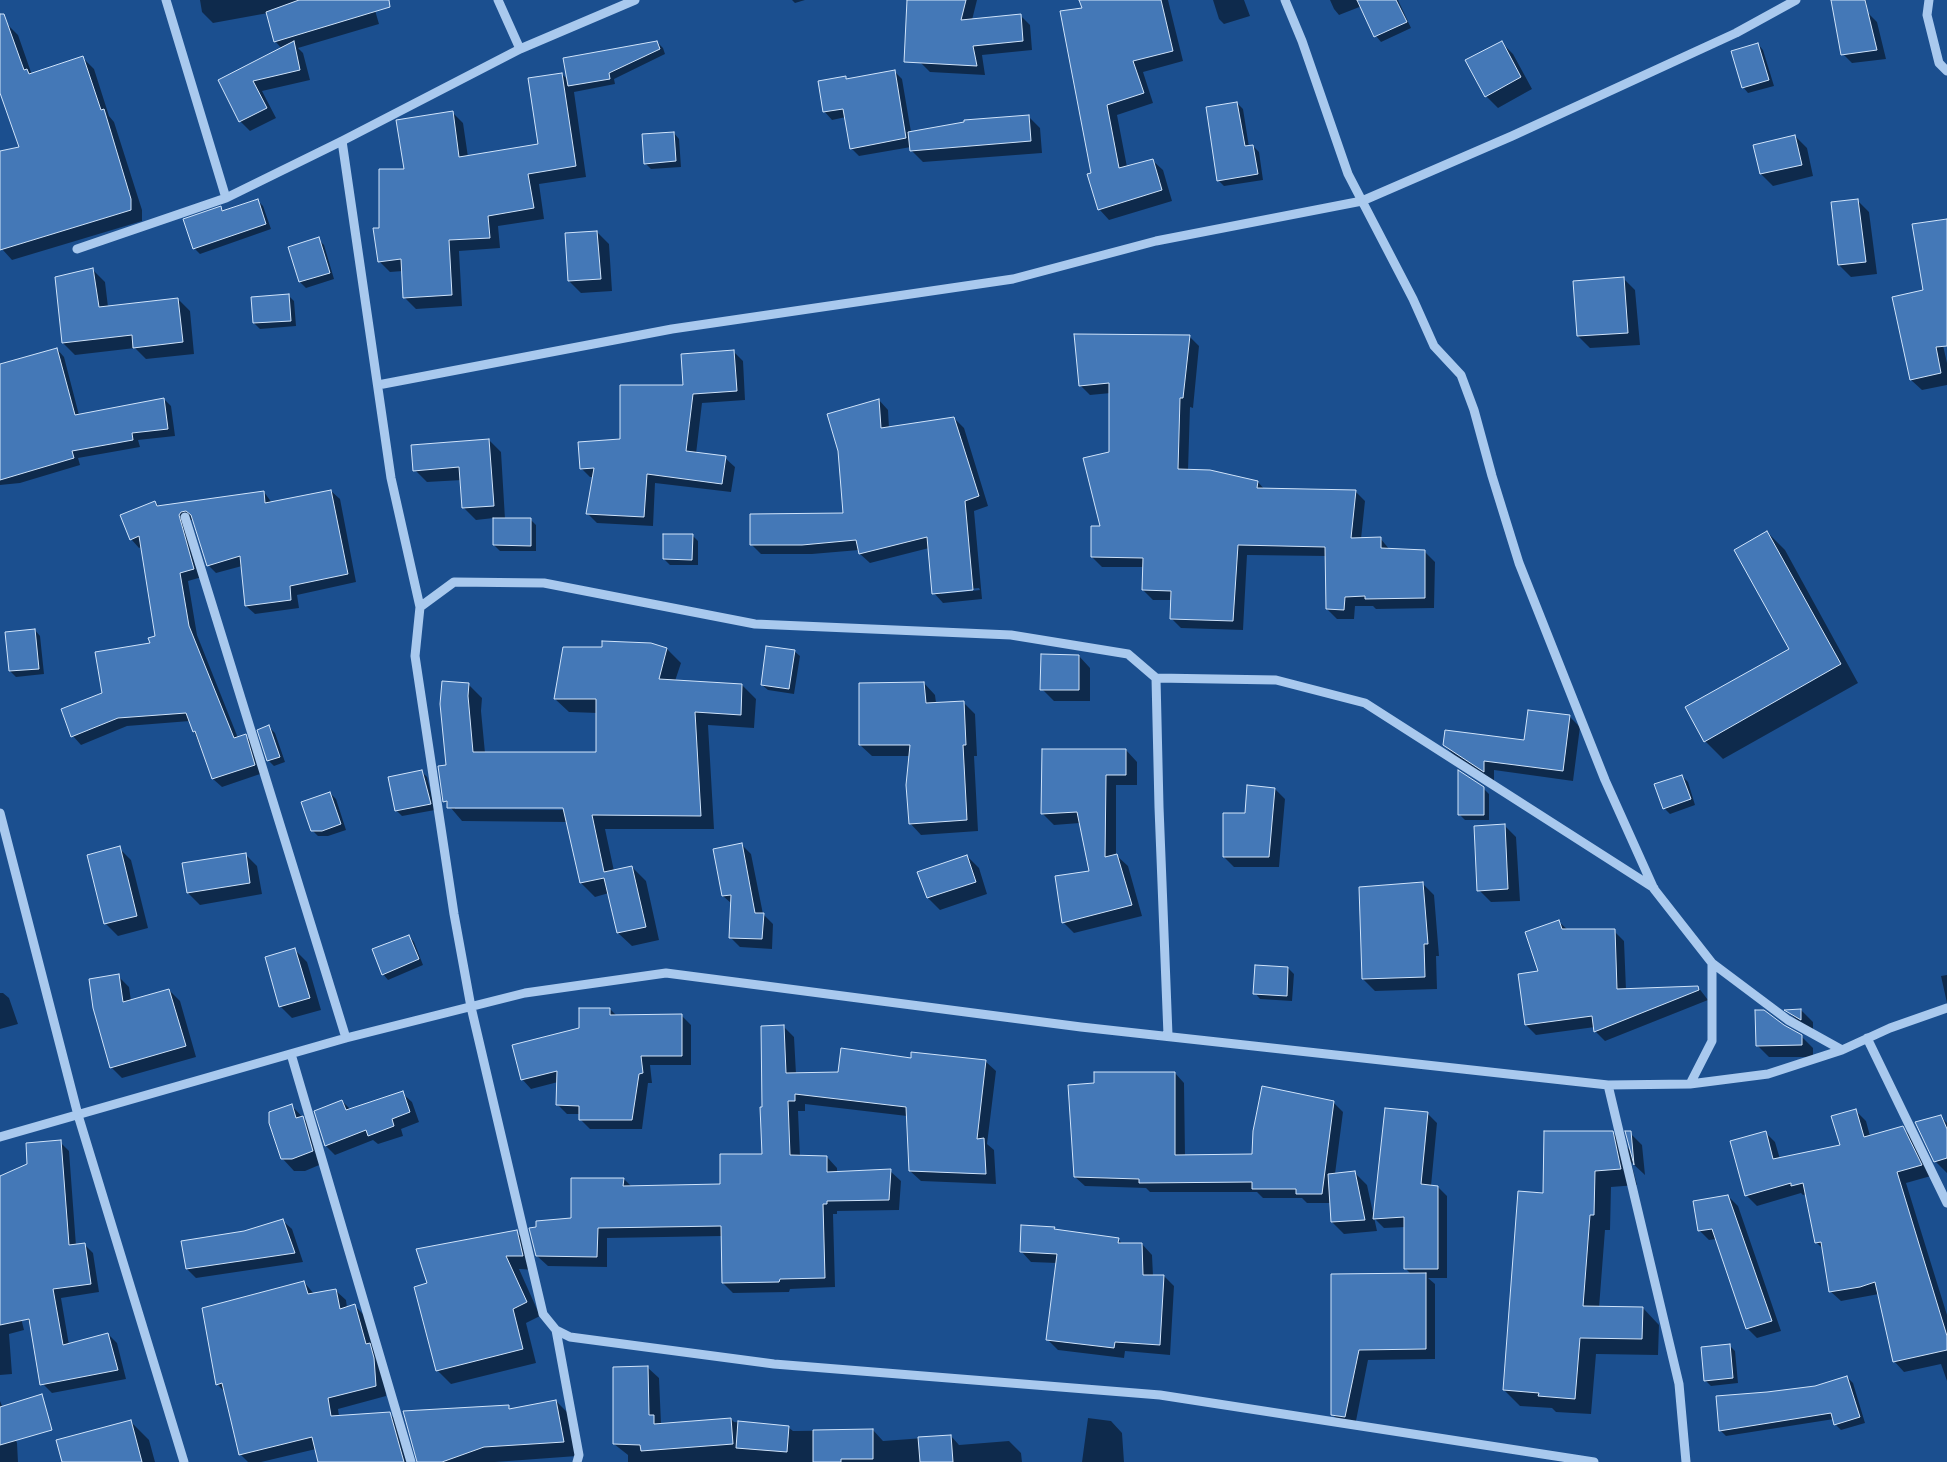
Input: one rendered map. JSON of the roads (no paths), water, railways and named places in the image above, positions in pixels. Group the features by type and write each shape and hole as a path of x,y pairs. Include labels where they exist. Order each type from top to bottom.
{"street":[{"path":"166,0 226,198"},
{"path":"498,0 520,49"},
{"path":"78,249 226,198 342,142 520,49 635,0"},
{"path":"1285,0 1302,42 1348,174 1413,299 1434,346 1461,375 1474,410 1519,563 1605,780 1654,889 1712,963 1788,1020 1842,1050"},
{"path":"378,386 672,329 1012,279 1156,241 1362,201 1512,136 1727,38 1796,0"},
{"path":"1929,0 1927,15 1938,63 1947,71"},
{"path":"342,142 391,478 420,607 415,656 454,914 471,1007 544,1314 556,1330 579,1455 577,1462"},
{"path":"185,517 346,1038"},
{"path":"420,607 454,582 544,584 755,624 1011,635 1128,654 1156,678 1276,680 1365,703 1654,889"},
{"path":"1156,678 1168,1035"},
{"path":"0,813 78,1115 184,1462"},
{"path":"1690,1084 1712,1041 1712,963"},
{"path":"0,1138 346,1038 525,993 666,973 1081,1027 1168,1035 1608,1085 1690,1084 1768,1074 1842,1050 1890,1028 1947,1008"},
{"path":"1868,1038 1947,1203"},
{"path":"291,1054 411,1462"},
{"path":"1608,1085 1680,1384 1686,1462"},
{"path":"556,1330 570,1337 774,1364 1160,1395 1594,1462"}]}
